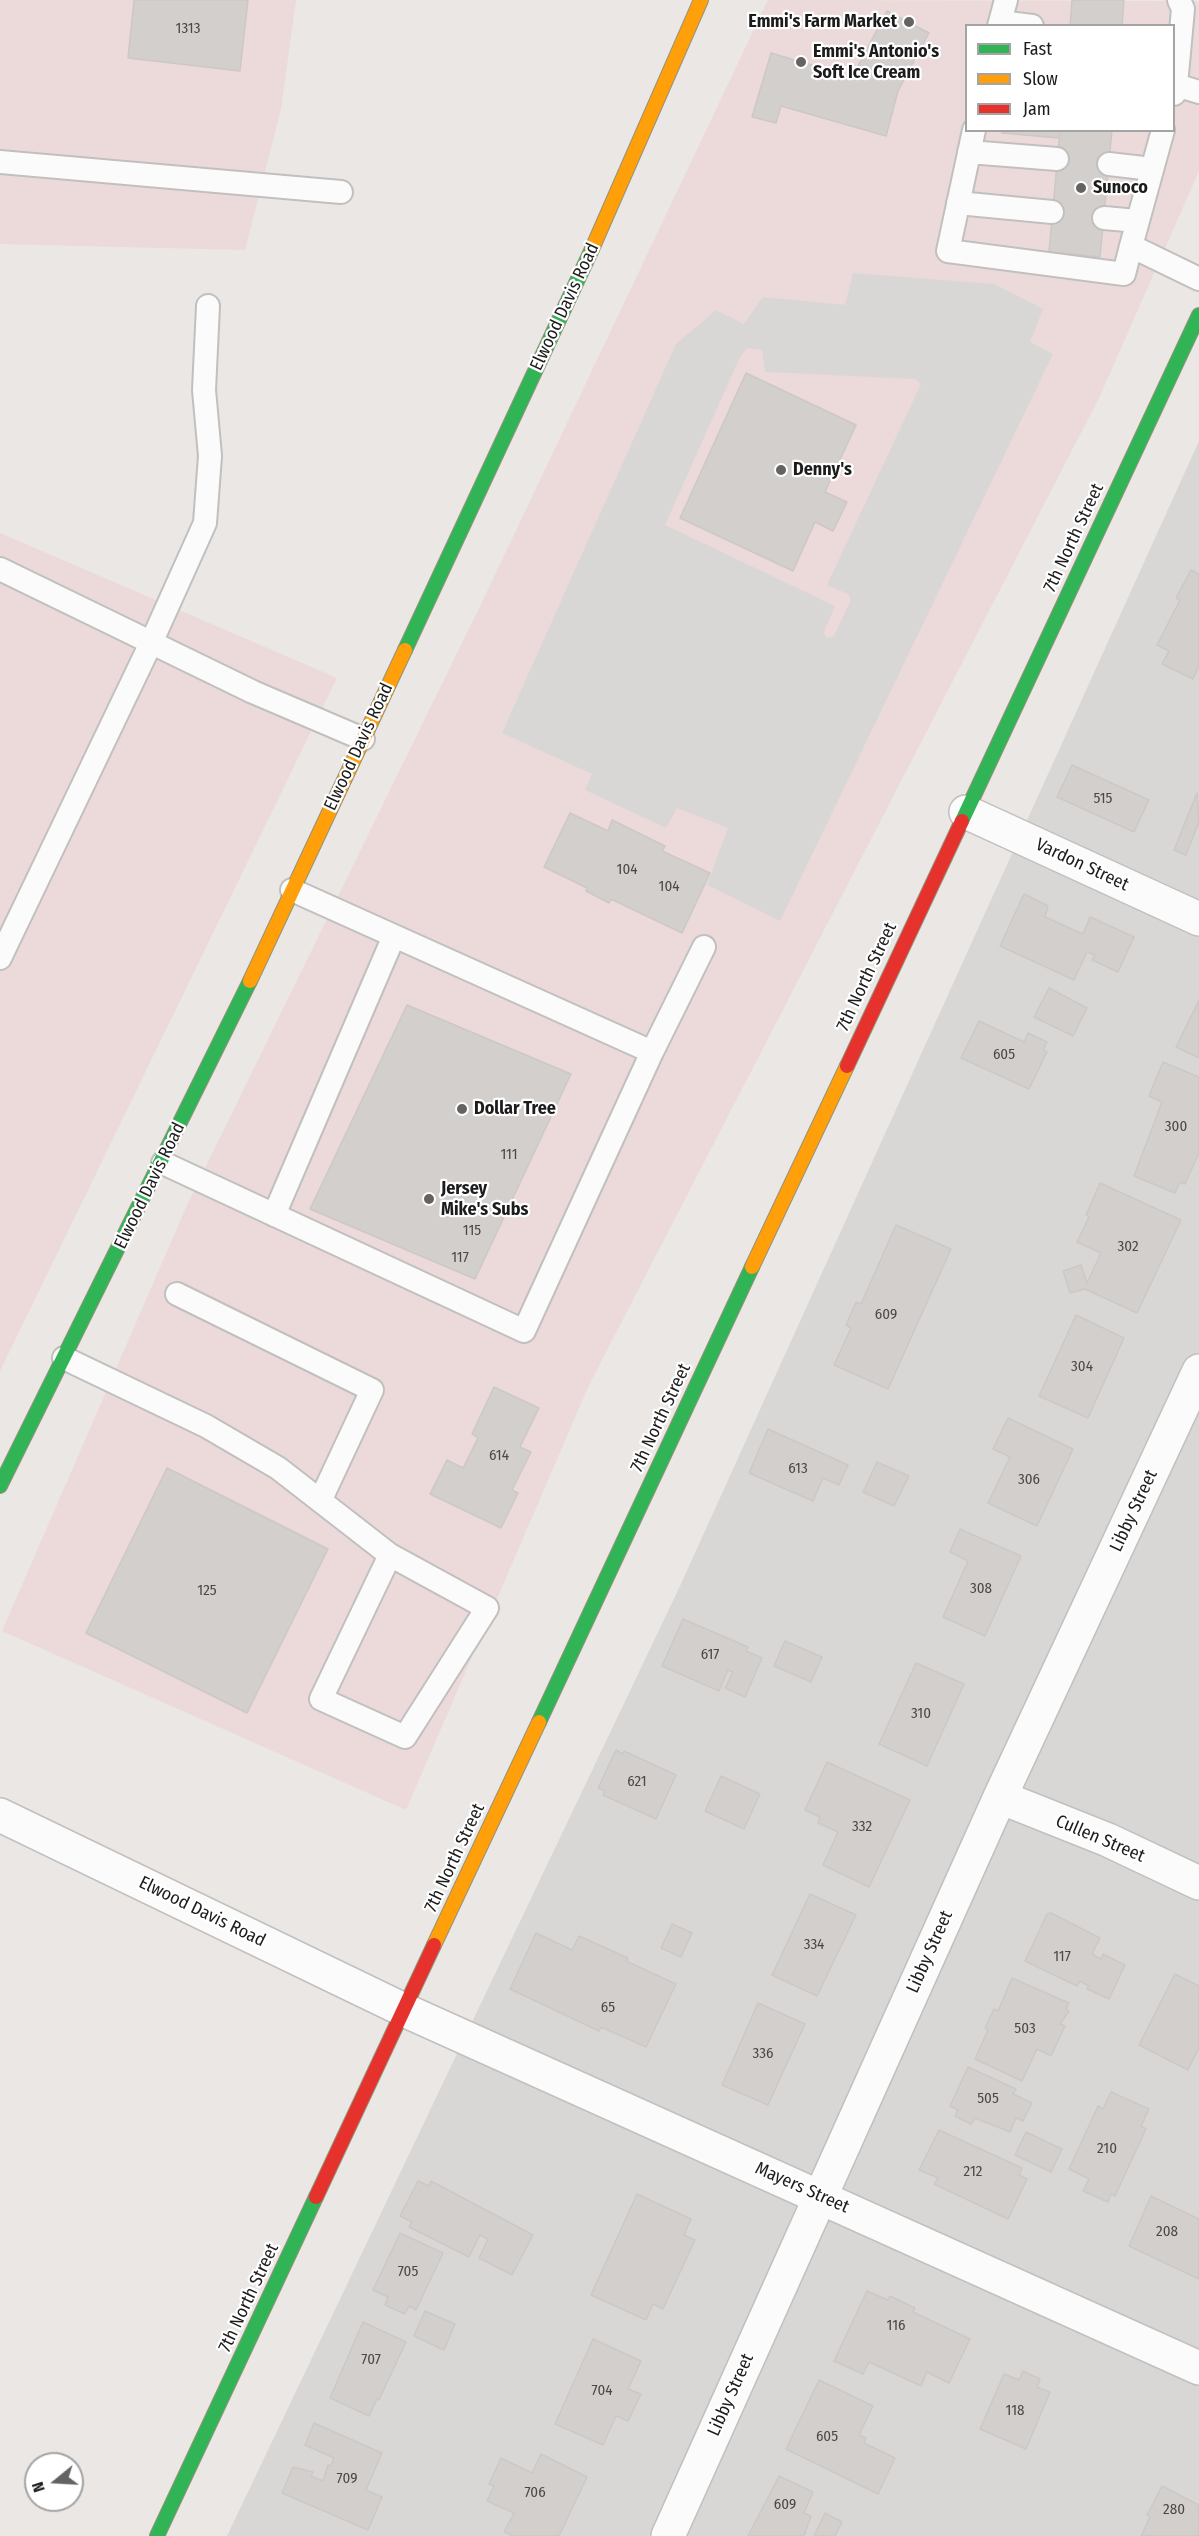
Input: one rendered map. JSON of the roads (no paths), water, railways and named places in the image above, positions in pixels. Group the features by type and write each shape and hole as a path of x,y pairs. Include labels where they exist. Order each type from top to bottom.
{"street":[{"name":"Elwood Davis Road","path":"0,1486 163,1163 292,890 584,267 701,0"},
{"name":"7th North Street","path":"157,2536 1199,315"},
{"name":"Vardon Street","path":"966,812 1199,919"},
{"name":"Libby Street","path":"668,2536 1000,1797 1192,1404 1199,1371"},
{"name":"Cullen Street","path":"1000,1797 1108,1840 1199,1883"},
{"name":"Elwood Davis Road","path":"0,1815 404,2010"},
{"name":"Mayers Street","path":"404,2010 1199,2368"}],"lane":[{"path":"1000,24 1006,0"},
{"path":"1179,0 1183,9 1177,34 1175,89 1199,92"},
{"path":"1057,159 971,141 948,251 1124,274 1162,132"},
{"path":"0,162 341,192"},
{"path":"1109,164 1152,169"},
{"path":"958,203 1052,212"},
{"path":"1104,218 1137,221"},
{"path":"1131,246 1199,279"},
{"path":"0,958 151,643 205,523 210,456 204,390 208,306"},
{"path":"0,569 253,692 363,739"},
{"path":"292,890 652,1052"},
{"path":"274,1215 394,936"},
{"path":"163,1163 524,1331 652,1052 704,947"},
{"path":"177,1294 372,1390 321,1499"},
{"path":"64,1358 206,1426 278,1468 321,1499 345,1522 390,1555 487,1608 405,1737 321,1698 390,1555"}],"place":[{"name":"Emmi's Farm Market","path":"909,22"},
{"name":"Emmi's Antonio's Soft Ice Cream","path":"801,62"},
{"name":"Sunoco","path":"1081,188"},
{"name":"Denny's","path":"781,470"},
{"name":"Dollar Tree","path":"462,1109"},
{"name":"Jersey Mike's Subs","path":"429,1199"}]}
